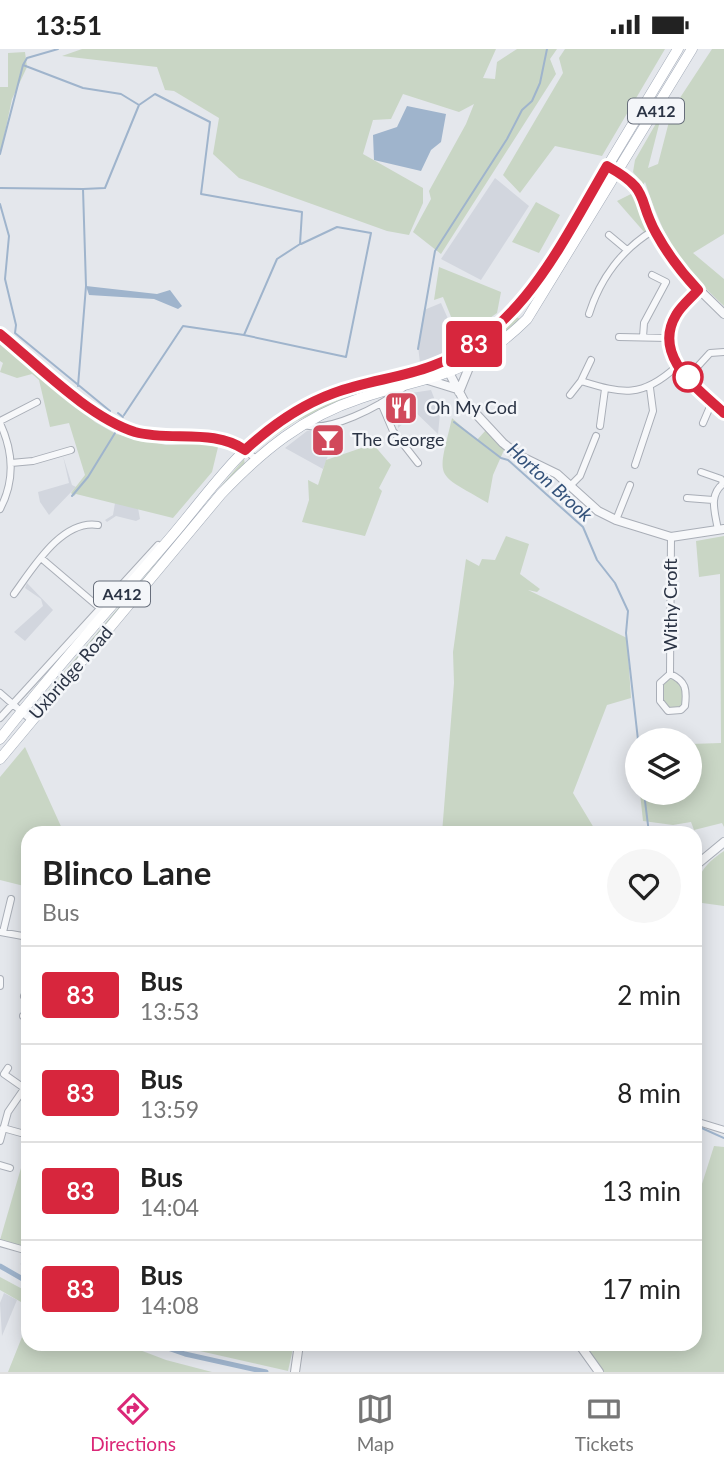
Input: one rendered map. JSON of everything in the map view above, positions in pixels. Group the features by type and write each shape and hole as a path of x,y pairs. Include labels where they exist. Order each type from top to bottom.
{"main road":[{"name":"Uxbridge Road","path":"0,739 230,467 263,433 285,418 335,393 443,361 472,346 517,310 533,290 678,49"},
{"name":"Uxbridge Road","path":"0,759 255,458 302,424 359,398 450,374 502,345 527,319 692,49"}],"street":[{"path":"607,166 618,172 643,195 654,230 676,267 724,314"},
{"path":"589,314 597,289 627,250 654,230"},
{"path":"609,235 627,250"},
{"path":"643,337 644,323 666,282 652,275"},
{"path":"698,290 676,315 668,338 676,367 724,413"},
{"path":"0,334 92,408 132,431 156,437 228,440 248,440 263,433"},
{"path":"619,337 668,338"},
{"path":"688,377 710,353 724,352"},
{"path":"570,395 591,360"},
{"path":"443,361 458,391 503,443 518,455 557,474 598,511 616,520 671,537 721,530 713,500 715,490 724,483 721,479 701,472"},
{"path":"458,391 470,365"},
{"path":"580,381 605,389 650,388 676,367"},
{"path":"428,380 458,391"},
{"path":"302,424 313,429 327,426 381,403 404,387"},
{"path":"635,465 653,411 650,388"},
{"path":"600,426 605,389"},
{"path":"0,509 9,488 11,463 0,422 37,402"},
{"path":"703,423 712,402"},
{"path":"381,403 393,431 418,463"},
{"path":"570,486 580,476 596,436"},
{"path":"228,440 255,458"},
{"path":"228,440 233,452 230,467"},
{"path":"11,463 33,461 71,450"},
{"path":"616,520 630,485"},
{"path":"687,498 713,500"},
{"path":"14,594 41,558 74,526 83,522 98,525"},
{"name":"Uxbridge Road","path":"0,718 178,523"},
{"name":"Withy Croft","path":"670,674 682,679 685,685 685,706 681,710 668,711 662,708 660,701 660,683 670,674 671,537"},
{"path":"41,558 101,610"},
{"path":"0,693 31,720"},
{"path":"702,860 724,842"},
{"path":"11,899 1,931 21,935"},
{"path":"0,979 0,986"},
{"path":"8,1068 4,1074 21,1083"},
{"path":"0,1141 8,1112 21,1093"},
{"path":"0,1109 8,1112"},
{"path":"702,1123 724,1130"},
{"path":"3,1128 21,1133"},
{"path":"0,1165 10,1168"},
{"path":"0,1243 21,1249"},
{"path":"584,1351 599,1372"}],"shaded area":[{"path":"495,178 529,206 481,280 441,259"},
{"path":"441,303 460,346 420,363 418,346 424,310"},
{"path":"431,390 440,413 438,434 410,407 407,410 412,416 398,428 398,422 388,406 390,402 398,395"},
{"path":"340,424 323,469 285,448 307,431"},
{"path":"63,456 72,485 76,487 49,515 40,502 38,492 69,483"},
{"path":"115,503 138,508 140,519 136,521 116,516 107,522 105,520 113,515"},
{"path":"27,583 53,610 25,641 14,632 43,606 41,599 25,588"},
{"path":"4,1293 17,1300 2,1336 0,1303"}],"green space":[{"path":"82,49 496,49 483,78 495,79 497,62 517,49 557,49 550,59 556,74 441,254 413,232 431,199 429,191 474,104 459,112 403,94 391,119 373,120 363,154 423,188 423,203 409,235 387,231 239,178 213,154 219,118 174,91 165,90 157,67 62,56"},
{"path":"565,49 665,49 602,156 555,146 520,193 503,175 563,73 559,58"},
{"path":"712,49 724,49 724,234 693,253 724,279 724,306 695,277 675,250 659,220 645,182 643,185 633,172 635,160 662,113 648,168 658,164 672,110"},
{"path":"25,52 27,67 12,99 0,156 0,87 8,87 8,53"},
{"path":"633,193 638,197 649,224 645,233 617,201"},
{"path":"536,202 560,215 539,253 512,242"},
{"path":"439,267 501,292 497,313 460,339 443,297 434,300"},
{"path":"514,315 521,320 497,343 456,365 458,358 486,341"},
{"path":"0,340 95,422 116,434 166,445 219,443 212,472 173,518 76,494 74,496 71,493 85,475 69,423 50,427 39,380 32,374 17,378 0,372 3,363 0,361"},
{"path":"405,380 345,400 296,421 254,450 262,440 304,412 353,392"},
{"path":"452,418 477,440 486,430 504,450 493,475 488,503 457,485 444,473 444,454"},
{"path":"373,444 391,465 379,488 382,491 365,536 302,522 309,500 308,480 318,485 326,460"},
{"path":"244,459 245,465 82,656 37,704"},
{"path":"506,536 529,544 520,574 540,589 537,592 528,590 627,638 631,698 607,705 573,793 593,826 443,826 454,683 453,652 466,559 479,566 482,559 495,560"},
{"path":"724,536 724,827 722,823 702,828 692,826 691,822 673,825 643,821 641,805 702,805 702,744 721,743 720,574 699,577 696,541"},
{"path":"668,679 681,680 685,702 679,709 670,709 663,703 663,685"},
{"path":"25,747 61,826 21,826 21,885 0,880 0,777"},
{"path":"724,851 724,906 702,903 702,872"},
{"path":"714,1146 724,1147 724,1372 604,1372 589,1351 702,1351 702,1184"},
{"path":"21,1168 21,1246 0,1240"},
{"path":"0,1277 21,1288 21,1302 0,1290"},
{"path":"21,1340 21,1351 142,1351 212,1372 8,1372"},
{"path":"200,1351 292,1351 288,1371"}],"water":[{"path":"407,106 446,114 441,142 431,150 421,171 374,160 373,135 397,127"},
{"path":"86,286 157,294 170,290 182,306 178,309 154,299 89,295"}],"waterway":[{"path":"0,154 23,65 27,58 58,49"},
{"name":"Horton Brook","path":"418,349 435,251 507,139 522,110 532,101 540,83 547,49"},
{"path":"23,65 83,88 121,94 139,105 105,188 83,189 86,286 78,386"},
{"path":"124,415 183,326 244,335 277,259 300,244 302,212 201,194 210,122 155,94 139,105"},
{"path":"0,188 83,189"},
{"path":"0,204 9,236 5,279 16,325 15,333 110,411"},
{"path":"244,335 346,357 371,233 337,227 301,244"},
{"path":"118,413 123,417"},
{"name":"Horton Brook","path":"454,422 501,458 508,460 583,527 597,560 615,583 628,611 626,633 637,728"},
{"path":"72,496 88,477 115,433"},
{"name":"Horton Brook","path":"646,805 648,826"},
{"name":"Horton Brook","path":"702,1128 724,1138"},
{"path":"0,1266 21,1278"},
{"path":"176,1351 266,1372"}],"bus line":[{"name":"83","path":"0,334 92,408 132,431 156,437 228,440 245,450 263,433 316,401 354,387 432,366 491,333 517,310 533,290 607,166 628,178 643,195 654,230 676,267 698,290 676,315 668,338 676,367 724,413"}],"place":[{"name":"Oh My Cod","path":"401,408"},
{"name":"The George","path":"328,440"}]}
